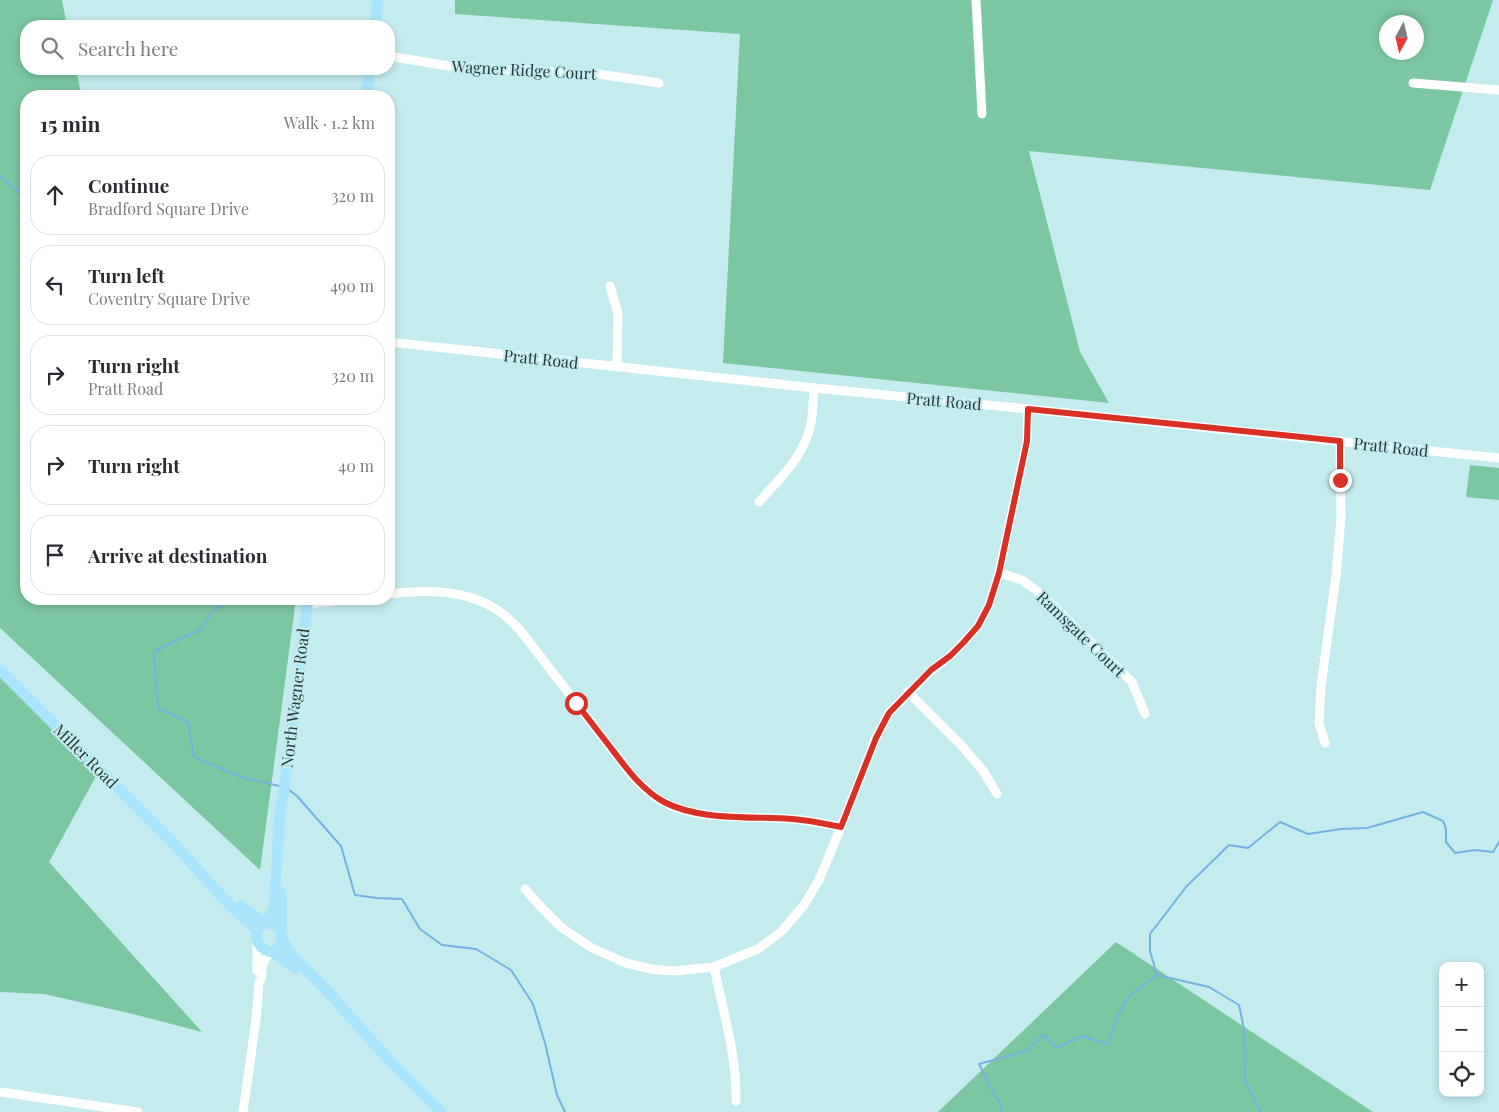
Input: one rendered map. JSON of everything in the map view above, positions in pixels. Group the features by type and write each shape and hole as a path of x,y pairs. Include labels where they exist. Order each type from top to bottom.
{"main road":[{"path":"376,20 378,0"},
{"path":"367,90 369,75"},
{"name":"North Wagner Road","path":"262,930 274,908 280,810 308,605"},
{"name":"Miller Road","path":"0,670 172,842 181,847 243,908 262,930"},
{"name":"North Wagner Road","path":"282,935 281,883 284,790"},
{"path":"359,1028 332,996 287,950 279,927 262,930 262,949 272,952 294,966 359,1028 441,1112"},
{"path":"272,952 279,949 282,935"}],"street":[{"path":"976,0 982,114"},
{"name":"Wagner Ridge Court","path":"395,57 442,65 598,74 659,83"},
{"path":"1413,83 1499,90"},
{"path":"610,286 618,314 617,367"},
{"name":"Pratt Road","path":"395,343 814,388 1499,458"},
{"path":"759,502 782,478 798,457 805,443 811,423 814,388"},
{"path":"525,889 562,928 592,948 626,963 651,969 673,971 714,967 758,949 782,931 804,905 819,880 876,738 889,713 931,670 950,656 978,626 989,605 999,573 1027,441 1028,409"},
{"path":"1325,743 1319,723 1341,518 1340,441"},
{"name":"Ramsgate Court","path":"999,573 1022,580 1041,594 1062,614 1132,682 1145,714"},
{"path":"395,593 433,592 457,594 479,600 502,614 520,630 634,778 664,802 682,810 702,814 791,819 841,827"},
{"path":"908,692 962,746 984,772 997,794"},
{"name":"North Wagner Road","path":"259,983 257,980 262,930"},
{"name":"North Wagner Road","path":"243,1112 262,963 272,952"},
{"path":"714,967 734,1064 736,1101"},
{"path":"0,1092 138,1112"}],"green space":[{"path":"0,0 62,0 66,20 20,20 20,75 77,75 80,90 20,90 20,605 295,605 260,870 0,628"},
{"path":"455,0 1493,0 1430,190 1029,151 1080,352 1109,403 723,363 740,34 455,14"},
{"path":"1470,465 1499,468 1499,500 1466,497"},
{"path":"0,670 100,769 49,862 202,1032 44,994 0,992"},
{"path":"1116,942 1373,1112 938,1112"}],"waterway":[{"path":"0,176 20,194"},
{"path":"223,605 215,609 200,630 154,652 159,709 188,722 194,757 241,777 279,786"},
{"path":"288,789 297,796 341,846 355,895 402,899 420,929 442,945 476,949 511,970 533,1004 545,1043 557,1095 565,1112"},
{"path":"1157,975 1150,951 1150,934 1186,887 1229,845 1248,848 1280,822 1308,834 1341,829 1367,828 1423,812 1443,821 1446,829 1446,842 1455,853 1475,850 1493,852 1499,842"},
{"path":"1157,975 1209,987 1239,1005 1244,1029 1245,1081 1261,1112"},
{"path":"1002,1112 1001,1105 979,1064 1026,1051 1043,1035 1057,1048 1081,1036 1107,1044 1118,1016 1130,995 1157,975"}],"route":[{"path":"576,703 634,778 664,802 682,810 702,814 791,819 841,827 876,738 889,713 931,670 950,656 963,643 978,626 989,605 999,573 1027,441 1028,409 1340,441 1340,480"}]}
